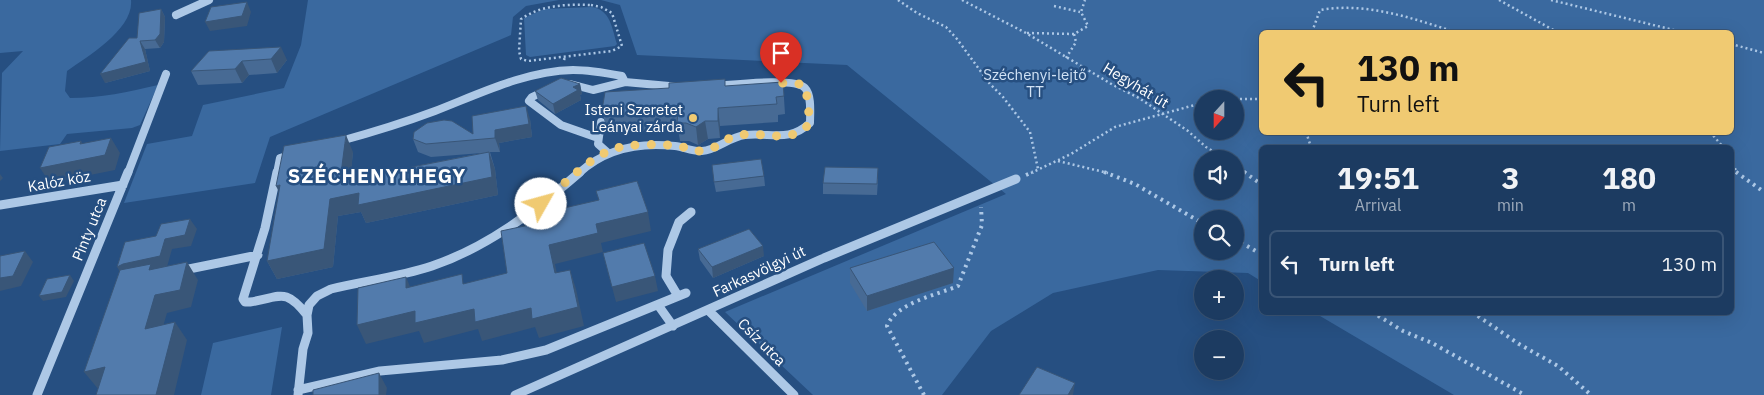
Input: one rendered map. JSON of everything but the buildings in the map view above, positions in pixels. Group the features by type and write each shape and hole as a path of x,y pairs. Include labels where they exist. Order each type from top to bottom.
{"street":[{"path":"176,15 209,0"},
{"path":"331,144 377,131 520,78 564,71 598,70 622,76 625,82"},
{"name":"Pinty utca","path":"37,395 166,74"},
{"path":"598,138 573,132 545,117 528,102 532,97 559,84 593,90 625,82 686,87"},
{"path":"691,212 680,222 668,250 666,276 682,294 546,350 502,360 380,371 298,393 303,349 308,333 307,315 311,301 332,289 443,262 496,236 522,219 592,161 622,146 679,146 690,150 703,151 716,147 737,136 784,137 802,132 810,123 806,88 801,84 781,83 702,87"},
{"path":"602,122 598,144 607,152"},
{"path":"298,152 280,158 266,228 244,292 245,302 256,302 278,296 294,298 307,315"},
{"name":"Farkasvölgyi út","path":"515,395 709,311 824,258 1016,179"},
{"name":"Kalóz köz","path":"0,205 123,185"},
{"path":"171,273 258,255"},
{"path":"658,305 673,326"},
{"name":"Csíz utca","path":"709,311 794,395"}],"path":[{"path":"898,0 917,13 946,27 957,39 990,84 1003,97 1030,132 1038,169"},
{"name":"Hegyhát út","path":"962,0 1026,33 1113,85 1140,98 1211,150"},
{"path":"1026,33 1074,34 1088,26 1081,12 1085,0"},
{"path":"1499,0 1553,30"},
{"path":"1551,0 1674,30"},
{"path":"1560,0 1580,8"},
{"path":"591,5 602,6 609,10 622,46 612,50 565,57 528,61 521,59 519,50 520,19 526,13 549,6 591,5"},
{"path":"1054,6 1081,12"},
{"path":"1313,30 1320,10 1332,6 1359,7 1448,30"},
{"path":"1066,58 1076,42 1074,34"},
{"path":"1734,45 1764,53"},
{"path":"564,71 565,57"},
{"path":"1244,99 1259,99"},
{"path":"1016,179 1072,154 1114,127 1194,105"},
{"path":"1713,135 1721,145"},
{"path":"1058,160 1098,168 1116,175 1148,190 1169,206 1194,219"},
{"path":"1734,166 1737,173 1764,192"},
{"path":"1244,172 1259,183"},
{"path":"924,395 887,326 890,318 899,309 958,286 982,225 980,194"},
{"path":"1244,244 1259,253"},
{"path":"1377,315 1403,331 1432,342 1525,395"},
{"path":"1476,315 1519,344 1558,366 1591,395"}],"green space":[{"path":"0,0 131,0 130,11 118,31 97,50 67,71 65,91 70,98 81,98 114,94 158,85 140,125 132,128 67,134 60,144 0,151 2,73 23,51 0,53"},
{"path":"308,0 559,0 526,6 513,17 511,35 270,137 255,183 124,203 147,144 192,136 203,105 284,88 301,45"},
{"name":"Széchenyi-lejtő TT","path":"601,0 1764,0 1764,395 1454,395 1318,315 1734,315 1734,145 1259,145 1259,280 1248,273 1244,273 1244,270 1158,270 1053,293 991,331 942,395 813,395 725,312 1006,194 847,65 637,55 620,5"},
{"path":"592,7 603,12 610,21 617,44 615,46 530,57 526,55 524,18 544,9"},
{"path":"282,327 271,395 201,395 213,343"}],"place":[{"name":"Isteni Szeretet Leányai zárda","path":"693,118"}],"district":[{"name":"SZÉCHENYIHEGY","path":"377,175"}],"route":[{"path":"541,204 592,161 622,146 679,146 690,150 703,151 716,147 737,136 784,137 802,132 810,123 806,88 801,84 781,83"}]}
